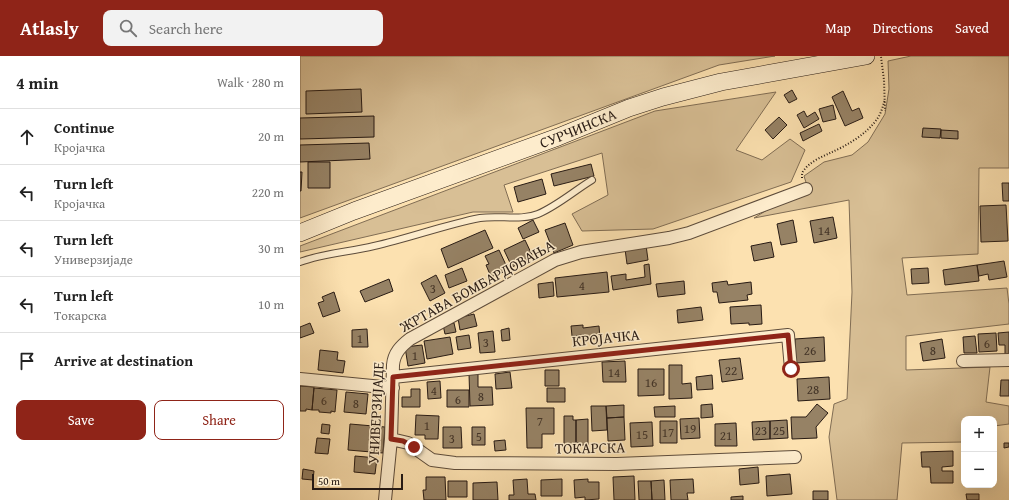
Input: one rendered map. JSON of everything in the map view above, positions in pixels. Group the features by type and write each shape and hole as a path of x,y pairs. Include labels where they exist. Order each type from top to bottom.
{"main road":[{"name":"СУРЧИНСКА","path":"300,233 558,138 629,108 663,97 721,82 866,56"}],"street":[{"name":"ЖРТАВА БОМБАРДОВАЊА","path":"397,352 410,339 554,260 581,252 669,238 689,233 806,189"},
{"name":"КРОЈАЧКА","path":"393,382 788,335 791,369"},
{"name":"УНИВЕРЗИЈАДЕ","path":"385,500 391,439 394,361 397,352"},
{"path":"963,361 1009,360"},
{"path":"300,379 393,382"},
{"name":"ТОКАРСКА","path":"391,439 408,443 432,460 455,463 617,464 795,457"}],"lane":[{"path":"300,262 316,257 375,246 479,218 492,216 530,217 548,209 592,180"}],"path":[{"path":"881,56 885,111"},
{"path":"801,177 803,170 808,166 850,141 872,125 880,115 885,99"}],"shaded area":[{"path":"300,56 775,56 719,65 300,218"},
{"path":"911,56 1009,56 1009,168 979,168 978,254 902,258 907,295 1007,288 1009,324 906,336 906,370 990,367 986,402 1009,406 1009,424 997,426 997,416 961,416 961,442 902,443 897,500 837,500 829,437 834,404 847,399 852,292 849,200 754,218 772,207 809,192 804,176 824,162 852,155 868,142 885,114 889,89 888,61"},
{"path":"776,92 736,150 762,160 790,139 805,150 791,182 653,229 582,231 572,214 608,195 602,153 504,185 513,212 473,212 300,252 300,246 655,111"}],"building":[{"path":"361,89 362,112 306,114 306,91"},
{"path":"792,90 797,99 789,103 784,95"},
{"path":"843,91 852,111 859,108 863,118 845,126 832,97"},
{"path":"833,105 836,119 823,122 819,109"},
{"path":"804,111 807,117 815,112 819,119 804,128 797,115"},
{"path":"374,116 374,137 300,139 300,118"},
{"path":"779,117 787,125 773,139 765,130"},
{"path":"819,124 822,131 803,141 800,133"},
{"path":"923,128 941,129 940,138 922,137"},
{"path":"941,130 958,131 958,139 941,138"},
{"path":"369,143 370,159 300,162 300,145"},
{"path":"308,162 330,162 330,188 308,188"},
{"path":"591,164 594,176 554,186 551,174"},
{"path":"300,172 302,172 301,191 300,191"},
{"path":"542,179 546,194 518,202 514,187"},
{"path":"1002,183 1009,183 1009,201 1003,201"},
{"path":"1006,205 1008,241 981,242 980,206"},
{"path":"833,217 837,238 814,243 810,221"},
{"path":"533,220 539,232 523,239 518,228"},
{"path":"793,220 797,242 781,245 777,224"},
{"path":"565,223 573,245 554,253 545,230"},
{"path":"485,230 493,248 448,268 441,249"},
{"path":"525,240 533,257 512,267 504,250"},
{"path":"771,242 774,257 754,261 751,246"},
{"path":"646,245 648,260 627,264 625,249"},
{"path":"499,250 506,265 504,266 506,271 491,277 486,265 489,264 485,256"},
{"path":"1004,261 1007,277 989,280 988,274 979,276 977,265"},
{"path":"649,264 651,284 613,290 611,276 626,274 626,280 645,277 644,265"},
{"path":"977,265 979,281 945,285 943,270"},
{"path":"462,268 467,281 449,288 445,275"},
{"path":"928,268 929,283 912,284 911,269"},
{"path":"607,272 609,292 557,297 555,278"},
{"path":"436,275 445,293 430,301 421,283"},
{"path":"389,279 393,291 365,302 360,291"},
{"path":"684,281 685,294 658,297 656,284"},
{"path":"727,281 728,285 751,282 752,294 747,295 748,300 719,303 717,292 713,292 712,283"},
{"path":"553,282 554,296 539,298 538,284"},
{"path":"334,292 340,311 323,317 318,303 324,301 322,297"},
{"path":"761,305 762,324 731,324 730,307"},
{"path":"701,307 703,320 678,323 677,310"},
{"path":"474,314 477,326 460,330 458,318"},
{"path":"310,323 314,333 300,338 300,327"},
{"path":"454,323 456,332 445,334 443,325"},
{"path":"583,325 583,328 599,326 600,338 584,340 584,335 572,336 571,326"},
{"path":"509,328 510,340 502,341 501,330"},
{"path":"367,329 368,347 352,347 352,330"},
{"path":"493,331 495,352 480,353 478,333"},
{"path":"1009,332 1009,355 1005,355 1005,345 999,345 998,333"},
{"path":"996,333 997,351 979,352 978,334"},
{"path":"469,335 471,348 458,350 456,337"},
{"path":"975,336 977,353 964,353 963,337"},
{"path":"450,337 453,354 427,359 424,341"},
{"path":"824,337 825,361 796,363 795,339"},
{"path":"942,339 945,358 923,361 920,343"},
{"path":"422,345 425,363 408,366 405,347"},
{"path":"320,350 338,352 337,360 345,361 343,373 318,370"},
{"path":"740,358 743,379 722,382 719,360"},
{"path":"625,361 626,382 603,382 602,362"},
{"path":"669,365 682,365 682,384 691,383 692,398 669,399"},
{"path":"638,369 664,369 664,395 638,396"},
{"path":"545,370 559,370 559,386 545,386"},
{"path":"510,372 512,388 496,389 495,374"},
{"path":"469,374 478,374 478,387 492,387 493,405 470,406"},
{"path":"712,375 713,389 697,390 696,377"},
{"path":"829,377 830,399 798,401 797,379"},
{"path":"1001,380 1009,380 1009,396 1000,396"},
{"path":"440,381 441,398 428,399 427,382"},
{"path":"300,386 314,387 312,410 306,409 306,411 300,411"},
{"path":"314,388 337,390 335,412 319,412 319,410 312,410"},
{"path":"547,388 565,388 565,402 547,402"},
{"path":"411,389 420,389 420,407 402,407 402,397 411,397"},
{"path":"447,390 469,390 469,407 447,407"},
{"path":"346,392 368,394 366,414 344,412"},
{"path":"712,404 713,417 701,418 701,405"},
{"path":"817,404 828,413 816,427 817,438 792,439 791,417 806,417"},
{"path":"624,405 624,417 607,418 606,406"},
{"path":"591,406 606,406 607,430 592,431"},
{"path":"675,406 675,417 655,417 654,407"},
{"path":"526,408 554,408 554,434 542,434 542,448 527,448"},
{"path":"416,415 439,416 438,439 425,439 425,435 415,435"},
{"path":"564,416 573,416 573,420 576,420 576,443 573,443 573,445 564,445"},
{"path":"624,417 625,440 608,441 607,418"},
{"path":"699,418 700,438 681,439 680,419"},
{"path":"588,419 588,445 579,445 579,443 576,443 576,420"},
{"path":"787,420 788,438 770,439 770,421"},
{"path":"660,421 677,421 677,443 660,443"},
{"path":"770,421 770,439 753,440 752,422"},
{"path":"652,422 653,446 631,447 630,423"},
{"path":"736,423 737,446 715,446 715,424"},
{"path":"322,424 330,425 329,434 321,433"},
{"path":"350,424 385,427 383,453 348,450"},
{"path":"443,427 461,427 462,448 443,448"},
{"path":"472,427 485,427 485,445 472,445"},
{"path":"317,438 330,439 328,454 315,453"},
{"path":"505,440 506,450 495,451 494,441"},
{"path":"1004,443 1009,443 1009,447 1004,448"},
{"path":"953,451 953,466 942,467 942,471 953,471 953,483 931,483 930,467 922,467 921,452"},
{"path":"355,456 377,458 375,474 354,472"},
{"path":"758,467 759,483 740,485 739,469"},
{"path":"303,469 314,471 313,480 302,479"},
{"path":"790,474 792,494 767,496 766,476"},
{"path":"634,476 635,500 614,500 613,477"},
{"path":"426,477 445,477 446,500 424,500 423,490 426,490"},
{"path":"527,479 528,494 535,494 536,500 509,500 509,495 514,495 513,480"},
{"path":"562,479 562,496 541,496 541,480"},
{"path":"588,479 588,482 599,482 599,499 585,500 585,497 575,498 574,480"},
{"path":"693,479 694,493 687,493 688,500 671,500 670,480"},
{"path":"664,480 665,500 652,500 651,481"},
{"path":"448,481 467,481 467,497 448,497"},
{"path":"638,481 651,481 652,500 639,500"},
{"path":"497,482 498,500 473,500 473,483"},
{"path":"813,491 828,491 828,500 813,500"},
{"path":"966,494 979,494 979,500 967,500"},
{"path":"743,496 743,500 731,500 731,497"}],"route":[{"path":"414,447 403,441 391,439 393,377 788,335 791,369"}]}
